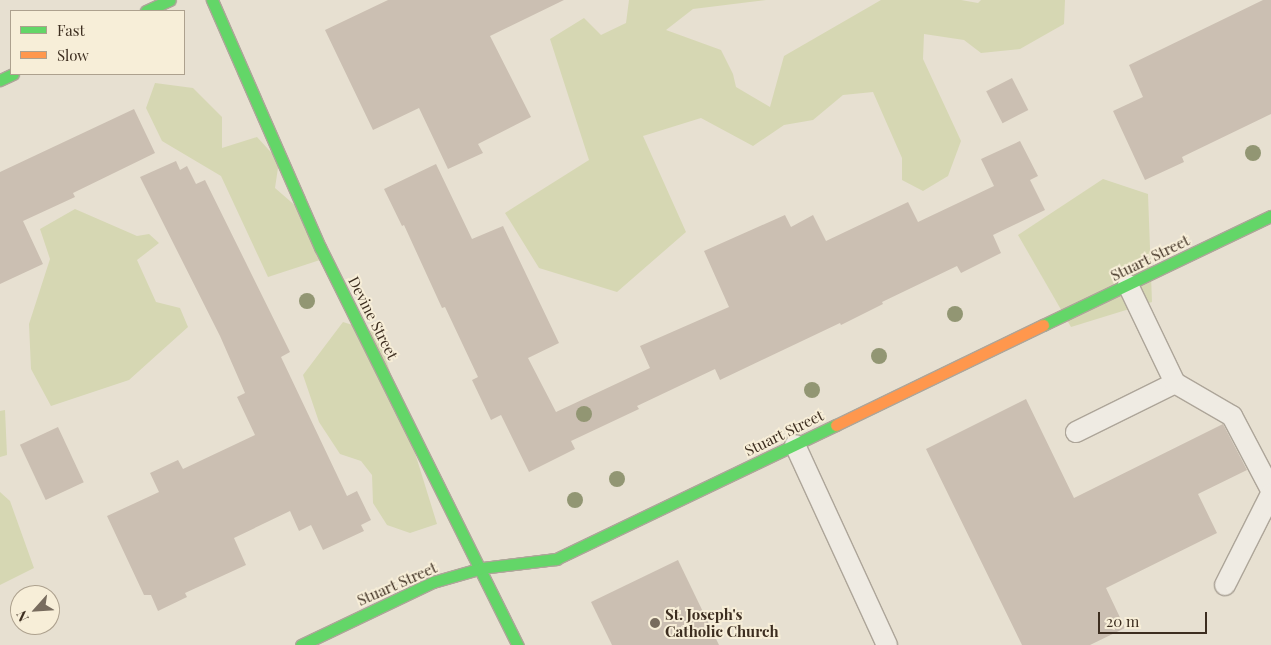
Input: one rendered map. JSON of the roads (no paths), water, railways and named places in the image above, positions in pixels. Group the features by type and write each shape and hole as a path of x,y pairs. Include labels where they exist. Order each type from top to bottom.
{"street":[{"path":"148,10 170,0"},
{"name":"Devine Street","path":"212,0 320,247 482,568 518,645"},
{"name":"Stuart Street","path":"301,645 433,582 482,568 556,559 1271,216"}],"lane":[{"path":"1128,285 1175,384 1232,416 1271,492 1225,585"},
{"path":"1076,432 1175,384"},
{"path":"795,445 887,645"}],"place":[{"name":"St. Joseph's Catholic Church","path":"655,623"}]}
